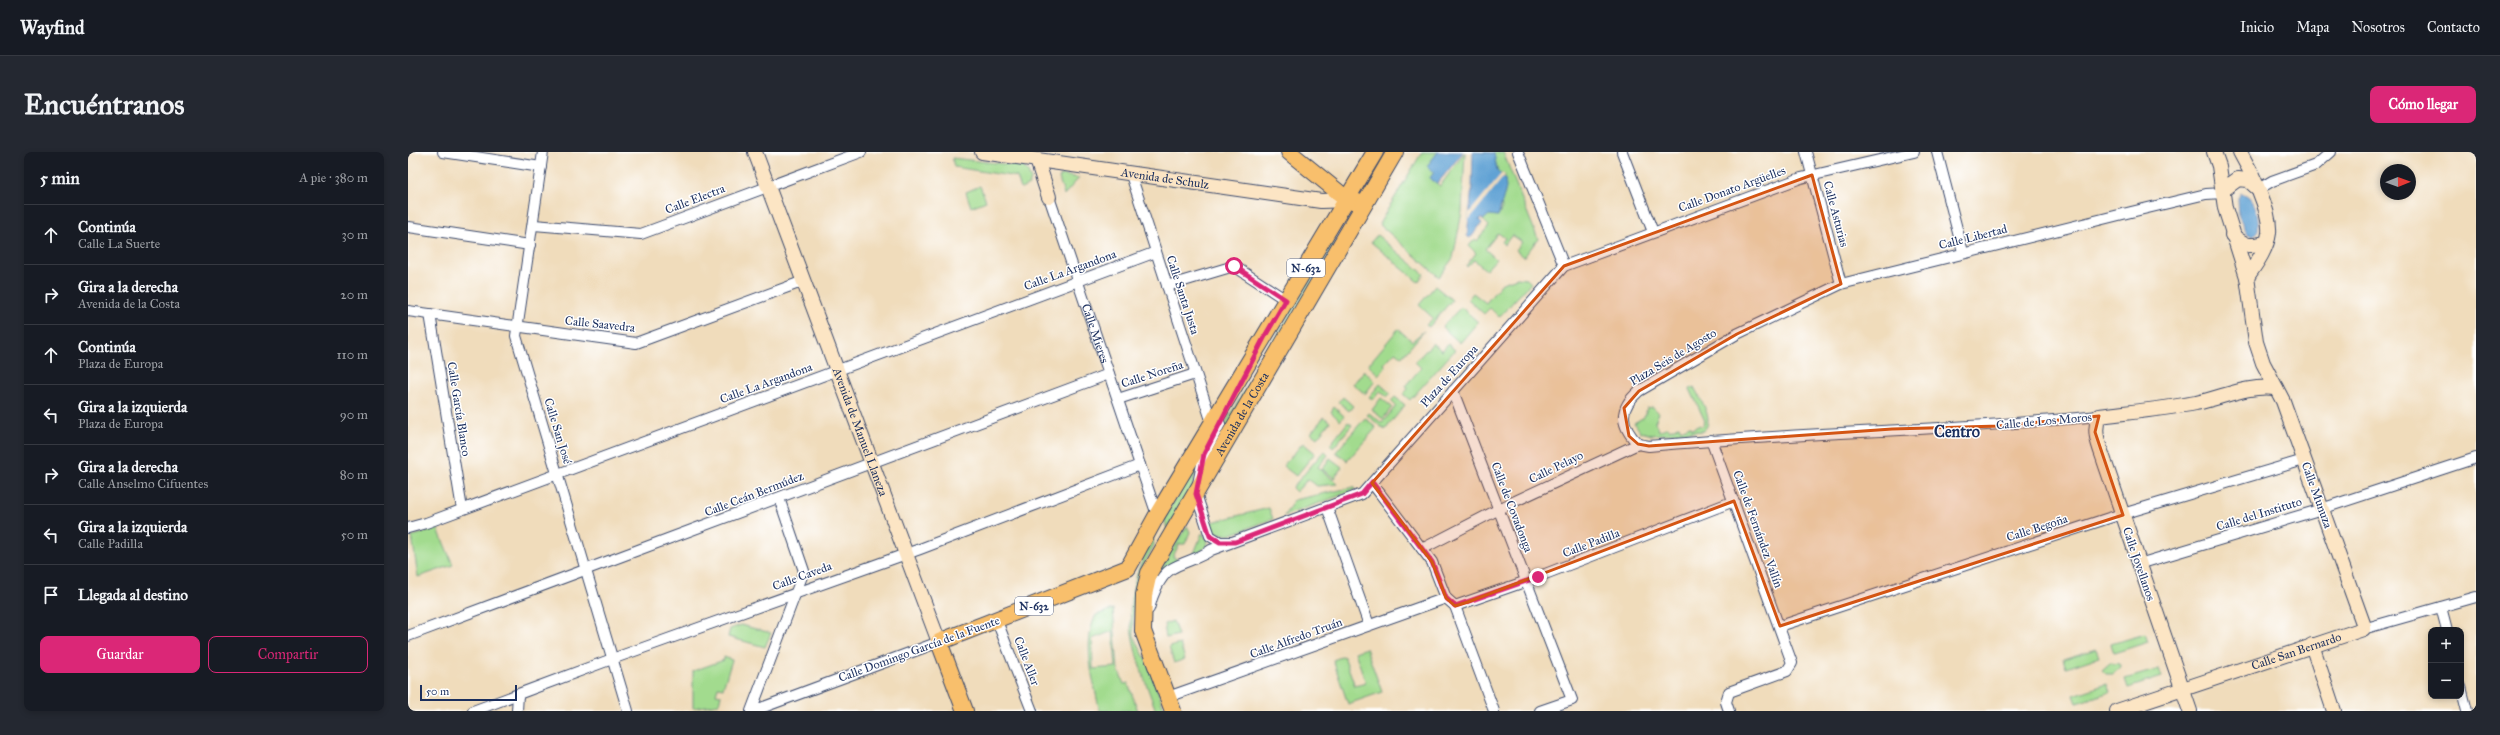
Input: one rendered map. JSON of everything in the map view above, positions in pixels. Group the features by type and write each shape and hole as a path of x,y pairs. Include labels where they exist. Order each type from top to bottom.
{"main road":[{"name":"Avenida de Manuel Llaneza","path":"755,152 965,711"},
{"name":"Avenida de Schulz","path":"982,152 1036,156 1131,174 1321,201 1348,200"},
{"path":"1289,152 1348,200 1367,201"},
{"name":"Avenida de la Costa","path":"1128,568 1157,515 1348,200 1375,152"},
{"name":"Avenida de la Costa","path":"1170,706 1143,631 1144,594 1149,573 1395,152"},
{"name":"Calle Munuza","path":"2214,152 2232,234 2247,277 2256,342 2262,367 2276,388 2304,460 2363,621 2363,630"},
{"path":"2240,152 2257,188 2267,217 2269,233 2259,260 2247,277"},
{"name":"Calle Mieres","path":"1036,156 1049,197"},
{"path":"2223,192 2238,179 2248,180 2257,188"},
{"path":"1321,201 1330,208 1331,212 1326,234"},
{"path":"2232,234 2245,245 2252,246 2265,243"},
{"path":"2250,387 2262,367"},
{"name":"Calle de Los Moros","path":"2099,416 2160,410 2202,402 2250,387 2276,388"},
{"name":"Calle Jovellanos","path":"2099,416 2095,432 2190,711"},
{"path":"1149,573 1160,539 1157,515"},
{"name":"Calle Domingo García de la Fuente","path":"939,642 997,621 1128,568"},
{"name":"Calle San Bernardo","path":"2117,711 2312,645 2363,630"},
{"path":"2312,645 2334,711"}],"street":[{"path":"443,152 541,167"},
{"name":"Calle San José","path":"543,152 534,225 516,336 628,711"},
{"name":"Calle Electra","path":"534,225 641,234 768,185 861,152"},
{"path":"1518,152 1564,266"},
{"path":"1622,152 1653,232"},
{"name":"Calle Asturias","path":"1806,152 1841,284"},
{"name":"Calle Donato Argüelles","path":"1564,266 1653,232 1812,176 1914,152"},
{"path":"1937,152 1963,252"},
{"path":"2257,188 2316,165 2331,152"},
{"name":"Calle Santa Justa","path":"1131,174 1212,423"},
{"name":"Calle Libertad","path":"1738,334 1841,284 1963,252 2206,194 2223,192"},
{"name":"Calle Mieres","path":"1049,197 1157,515"},
{"path":"409,227 530,245"},
{"name":"Calle La Argandona","path":"408,528 558,474 1156,252"},
{"path":"1167,286 1234,266 1286,300"},
{"name":"Plaza de Europa","path":"1143,631 1153,592 1170,569 1235,542 1362,494 1564,266"},
{"name":"Calle Saavedra","path":"408,311 636,343 804,281"},
{"name":"Calle García Blanco","path":"430,314 462,509"},
{"name":"Plaza Seis de Agosto","path":"1638,444 1630,436 1623,415 1624,408 1629,399 1738,334"},
{"name":"Plaza de Europa","path":"1235,542 1220,542 1210,536 1196,494 1204,454 1265,336"},
{"name":"Calle Ceán Bermúdez","path":"408,636 872,464 1109,374"},
{"name":"Calle Noreña","path":"1118,399 1195,374"},
{"name":"Calle de Covadonga","path":"1453,391 1500,509 1572,700 1540,711"},
{"name":"Calle de Los Moros","path":"1711,440 1892,429 1999,426 2099,416"},
{"path":"1638,444 1649,446 1711,440"},
{"name":"Calle de Fernández Vallín","path":"1711,440 1780,626 1792,663 1787,671 1729,692 1726,702 1729,711"},
{"name":"Calle Pelayo","path":"1422,549 1500,509 1638,444"},
{"name":"Calle del Instituto","path":"2139,564 2476,458"},
{"name":"Calle Begoña","path":"1780,626 2122,515 2304,460"},
{"name":"Calle Caveda","path":"473,711 796,592 906,554 1140,465"},
{"path":"1372,482 1432,562 1446,598 1455,606 1494,711"},
{"path":"752,711 804,571 779,498"},
{"name":"Calle Padilla","path":"1455,606 1527,581 1734,501"},
{"path":"1327,507 1369,625"},
{"name":"Calle San Bernardo","path":"2363,630 2476,597"},
{"name":"Calle Alfredo Truán","path":"1170,706 1369,625 1446,598"},
{"path":"2441,607 2446,627"},
{"name":"Calle Aller","path":"997,621 1032,711"},
{"name":"Calle Domingo García de la Fuente","path":"752,711 939,642"},
{"path":"518,694 518,711"},
{"path":"2464,699 2467,711"}],"highlighted area":[{"path":"1812,175 1841,284 1737,334 1639,391 1624,408 1629,436 1638,444 1649,446 1892,429 1999,426 2099,416 2095,432 2123,515 1780,626 1734,501 1468,602 1455,606 1446,598 1432,562 1372,483 1564,266"}],"green space":[{"path":"1422,152 1438,152 1427,166 1434,172 1430,178 1440,186 1465,152 1462,212 1453,258 1439,277 1379,224"},
{"path":"1493,152 1503,152 1538,239 1524,257 1516,250 1522,242 1512,235 1504,245 1502,242 1505,238 1498,233 1485,249 1496,259 1486,270 1474,260 1467,267 1466,266 1476,253 1469,246 1475,239 1477,241 1489,226 1483,220 1489,215 1498,216 1502,208 1501,201 1505,193 1505,175 1502,173 1499,175"},
{"path":"952,158 1022,166 1027,170 1031,179 1029,185 1021,189 1017,177 954,167"},
{"path":"1062,175 1079,178 1064,195 1059,178"},
{"path":"980,186 986,201 971,207 966,192"},
{"path":"1377,235 1424,274 1418,282 1371,242"},
{"path":"1332,241 1336,243 1207,464 1218,435"},
{"path":"1517,278 1527,279 1531,283 1499,317 1490,308 1484,314 1468,299 1473,293 1486,303 1502,283"},
{"path":"1435,286 1452,300 1429,327 1426,325 1433,318 1419,305"},
{"path":"1461,307 1478,322 1460,343 1442,327"},
{"path":"1398,329 1412,341 1424,331 1402,357 1395,352 1384,364 1386,367 1379,375 1368,365"},
{"path":"1433,343 1442,351 1448,344 1455,350 1410,400 1403,394 1408,389 1406,385 1421,368 1415,362"},
{"path":"1364,371 1375,381 1365,394 1353,384"},
{"path":"1380,384 1390,393 1387,397 1380,391 1373,400 1369,397"},
{"path":"1694,387 1706,410 1708,422 1707,427 1703,431 1652,435 1641,432 1634,423 1644,417 1647,408 1653,407 1659,413 1655,422 1659,431 1668,427 1670,430 1679,426 1681,430 1690,426 1692,429 1700,425 1702,427 1705,421 1690,389"},
{"path":"1343,397 1353,406 1349,411 1339,402"},
{"path":"1395,397 1405,405 1385,430 1367,415 1369,413 1382,423 1396,406 1391,401"},
{"path":"1381,398 1392,407 1383,419 1372,410"},
{"path":"1334,407 1344,416 1340,421 1331,412"},
{"path":"1324,417 1330,422 1317,438 1311,433"},
{"path":"1365,418 1376,428 1347,461 1336,452"},
{"path":"1348,422 1352,425 1333,448 1330,445"},
{"path":"1303,443 1315,453 1296,476 1283,466"},
{"path":"1324,451 1328,455 1318,467 1338,484 1317,486 1308,479 1296,492 1292,488"},
{"path":"1330,458 1342,467 1334,478 1322,469"},
{"path":"1196,465 1193,489 1167,529 1164,518"},
{"path":"1354,487 1355,490 1284,516 1294,500"},
{"path":"1269,508 1273,519 1229,535 1216,533 1208,523"},
{"path":"1187,526 1190,532 1185,544 1179,544 1173,557 1179,560 1154,584 1159,571"},
{"path":"438,529 453,565 418,577 412,536"},
{"path":"1202,533 1208,540 1207,547 1193,556"},
{"path":"1153,538 1154,545 1138,576 1133,618 1134,636 1149,666 1165,711 1156,711 1140,665 1134,644 1131,624 1131,605 1134,584 1141,562"},
{"path":"1113,609 1118,669 1124,684 1128,683 1138,711 1100,711 1092,673 1089,649 1092,626 1096,615","holes":["1113,631 1116,667 1093,669 1092,639"]},
{"path":"1173,621 1178,635 1166,638 1164,624"},
{"path":"741,625 771,633 765,647 728,637 730,629"},
{"path":"2145,634 2148,642 2114,653 2111,644"},
{"path":"1180,644 1185,659 1174,663 1169,647"},
{"path":"1366,648 1382,692 1348,704 1333,660 1344,656 1355,686 1366,683 1355,652"},
{"path":"2096,649 2099,657 2066,668 2063,659"},
{"path":"724,657 732,660 723,688 718,687 716,694 721,695 719,704 693,708 693,671 724,660"},
{"path":"2110,663 2119,664 2121,667 2113,674 2106,674 2102,670"},
{"path":"2159,669 2162,677 2128,688 2125,679"},
{"path":"2107,684 2110,692 2077,703 2074,695"}],"water":[{"path":"1438,152 1463,152 1437,184 1430,178 1434,172 1427,166"},
{"path":"1473,152 1494,153 1497,170 1505,179 1506,188 1498,216 1489,215 1483,220 1481,218 1479,220 1482,223 1470,238 1467,236 1472,187"},
{"path":"2241,193 2250,198 2256,208 2258,230 2253,236 2248,234 2239,217 2238,198"}],"pier":[{"path":"1502,173 1505,175 1468,221 1469,213"}],"district":[{"name":"Centro","path":"1957,431"}],"route":[{"path":"1234,266 1286,300 1265,336 1204,454 1196,494 1210,536 1220,542 1235,542 1362,494 1372,482 1432,562 1446,598 1455,606 1538,577"}]}
